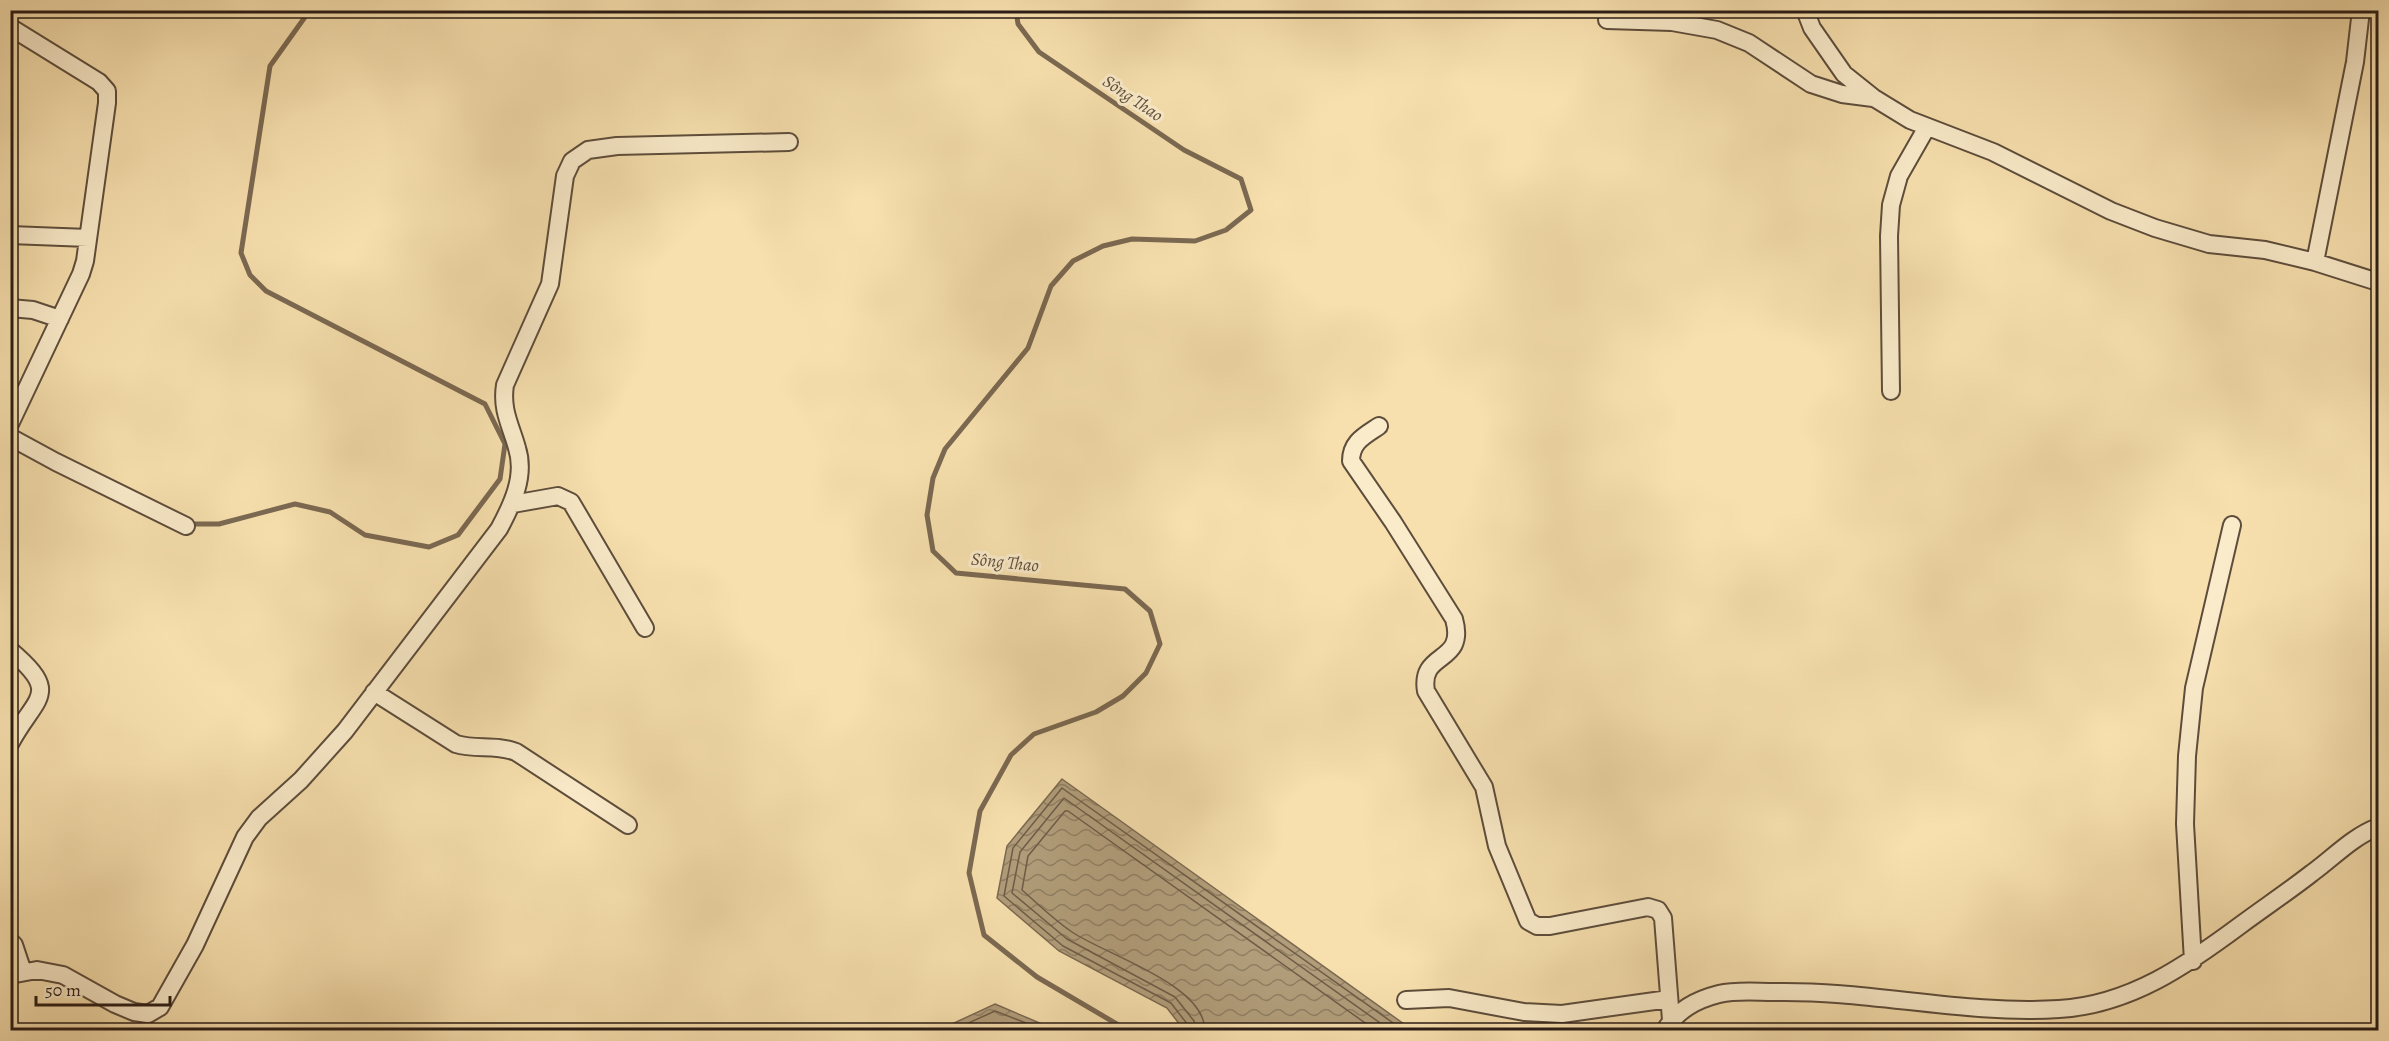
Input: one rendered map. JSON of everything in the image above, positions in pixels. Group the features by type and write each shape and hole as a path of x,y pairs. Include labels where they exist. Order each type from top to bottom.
{"street":[{"path":"1805,10 1812,28 1844,74 1874,98 1910,120 1993,152 2111,211 2155,228 2209,244 2265,250 2316,262 2379,282"},
{"path":"2316,262 2355,62 2361,10"},
{"path":"1607,20 1672,22 1717,30 1749,43 1811,84 1842,94 1874,98"},
{"path":"10,27 99,82 106,91 107,103 81,274 10,424"},
{"path":"1892,391 1889,236 1892,205 1899,176 1927,127"},
{"path":"10,941 17,973 37,970 63,975 134,1012 148,1014 160,1007 195,945 245,837 259,818 301,780 345,731 500,529 513,504 519,477 518,451 505,416 502,400 505,385 550,284 565,176 572,161 588,150 617,146 789,142"},
{"path":"10,235 88,238"},
{"path":"10,308 33,310 60,319"},
{"path":"1378,426 1356,441 1351,451 1351,461 1393,522 1454,619 1457,632 1455,646 1428,669 1424,680 1426,692 1484,787 1497,846 1528,921 1537,926 1550,926 1648,907 1658,910 1663,918 1670,999 1668,1025"},
{"path":"10,437 186,526"},
{"path":"513,504 558,496 571,502 645,628"},
{"path":"2193,961 2185,824 2187,756 2194,688 2232,525"},
{"path":"10,650 28,665 40,682 40,699 21,724 10,744"},
{"path":"374,692 456,744 467,747 504,747 516,752 628,825"},
{"path":"1668,1025 1689,1004 1721,993 1796,992 1899,999 2015,1011 2084,1008 2114,1000 2145,987 2193,961 2361,834 2379,827"},
{"path":"1406,1000 1449,998 1524,1012 1562,1014 1670,999"}],"water":[{"path":"1062,779 1411,1029 1184,1030 1167,1008 1059,951 997,898 1007,846"},
{"path":"995,1004 1056,1030 939,1030"}],"waterway":[{"path":"189,524 219,524 295,504 330,512 365,535 429,547 458,535 500,479 505,444 485,404 266,291 250,275 241,253 270,66 310,10"},
{"name":"Sông Thao","path":"1016,10 1018,24 1039,52 1184,150 1241,179 1251,210 1226,230 1195,241 1132,239 1103,246 1073,261 1051,286 1028,348 945,449 933,478 927,515 933,551 956,573 1125,589 1150,611 1160,644 1146,673 1123,696 1096,712 1034,734 1011,755 980,811 969,873 984,935 1037,977 1127,1030"},
{"name":"Sông Thao","path":"2369,1030 2378,1028"}]}
